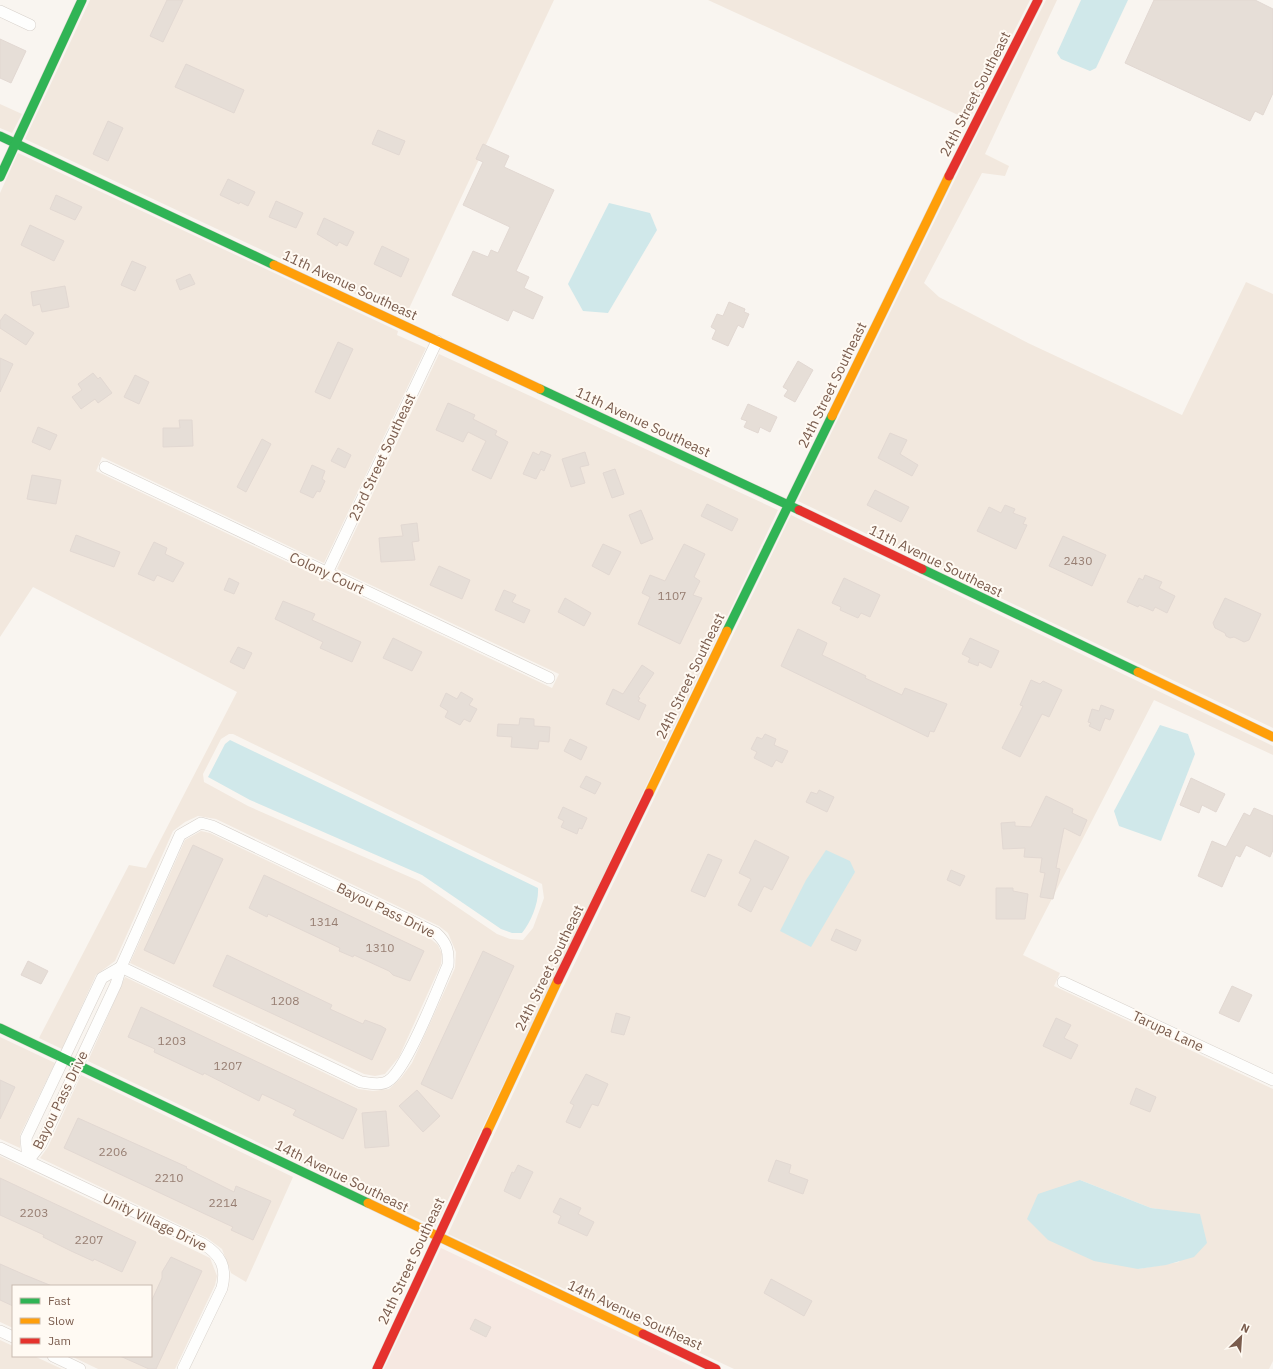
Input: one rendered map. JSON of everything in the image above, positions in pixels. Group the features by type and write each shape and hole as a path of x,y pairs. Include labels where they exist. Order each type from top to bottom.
{"street":[{"path":"0,177 82,0"},
{"name":"24th Street Southeast","path":"377,1369 537,1024 788,505 961,152 1038,0"},
{"path":"0,11 30,25"},
{"name":"11th Avenue Southeast","path":"0,136 788,505 1273,737"},
{"name":"23rd Street Southeast","path":"327,573 437,341"},
{"name":"Colony Court","path":"105,467 549,678"},
{"name":"Bayou Pass Drive","path":"28,1161 41,1144 116,984 121,967 180,834 201,823 212,826 436,933 443,940 449,952 448,966 405,1060 388,1081 374,1084 361,1082 121,967"},
{"name":"Bayou Pass Drive","path":"28,1161 26,1138 102,978 121,967"},
{"name":"Tarupa Lane","path":"1063,982 1273,1080"},
{"name":"14th Avenue Southeast","path":"0,1028 438,1238 716,1369"},
{"name":"Unity Village Drive","path":"0,1148 203,1244 216,1252 225,1275 222,1288 183,1369"},
{"path":"0,1331 12,1337"},
{"path":"55,1357 80,1369"}],"shaded area":[{"path":"90,0 554,0 405,317 25,139"},
{"path":"708,0 1030,0 969,120"},
{"path":"1046,0 1057,0 985,154 1009,166 1005,176 982,173 924,283 939,297 1028,343 1182,415 1246,282 1273,294 1273,728 798,501 967,155"},
{"path":"0,104 22,114 12,133 0,128"},
{"path":"18,153 398,331 397,335 426,348 324,563 102,457 96,471 552,688 559,674 337,569 439,354 778,510 435,1227 88,1061 125,977 358,1089 373,1091 389,1089 401,1078 412,1063 455,968 456,952 448,933 439,926 216,819 198,816 185,822 173,831 115,961 96,975 62,1049 39,1038 129,865 146,868 237,692 33,587 0,637 0,193","holes":["229,734 233,734 542,884 544,898 533,928 523,940 510,939 497,934 419,881 248,806 204,782 203,774 221,739"]},
{"path":"791,515 1273,746 1273,755 1154,700 1023,955 1060,973 1054,986 1273,1089 1273,1361 1269,1369 734,1369 448,1234 544,1027","holes":["1080,1180 1151,1208 1200,1215 1179,1262 1138,1269"]},
{"path":"201,831 210,833 432,940 438,945 442,954 441,964 399,1057 385,1074 375,1076 364,1074 130,963 185,840"},
{"path":"0,1037 55,1063 20,1135 20,1148 0,1139"},
{"path":"81,1075 293,1177 246,1282 231,1273 222,1249 207,1238 40,1158 48,1147"},
{"path":"0,1156 210,1258 217,1276 215,1285 175,1369 98,1369 73,1357 152,1357 152,1285 12,1285 12,1328 0,1322"},
{"path":"441,1248 698,1369 384,1369"},
{"path":"0,1340 12,1346 12,1357 36,1357 62,1369 0,1369"}],"water":[{"path":"1081,0 1128,0 1096,68 1090,71 1061,59 1057,53"},
{"path":"609,203 650,213 657,230 608,313 583,311 568,284"},
{"path":"1160,725 1188,734 1195,754 1161,841 1119,826 1114,811"},
{"path":"230,740 538,888 536,906 525,929 522,933 512,933 501,929 422,875 250,800 208,777 225,744"},
{"path":"826,850 850,861 855,872 811,947 780,931 806,880"},
{"path":"1080,1180 1151,1208 1200,1214 1207,1243 1194,1257 1166,1265 1138,1269 1094,1261 1048,1240 1027,1219 1038,1194"}],"building":[{"path":"167,0 183,0 163,42 150,36"},
{"path":"1154,0 1255,0 1273,9 1273,93 1263,115 1255,111 1250,121 1125,63"},
{"path":"0,39 26,51 11,83 0,78"},
{"path":"186,64 244,90 234,113 175,87"},
{"path":"108,121 123,128 108,161 93,154"},
{"path":"378,130 405,141 399,155 372,144"},
{"path":"483,144 509,156 504,167 554,190 516,271 529,277 524,288 543,297 533,319 513,310 508,321 452,295 473,251 488,257 491,250 498,253 510,227 463,205 483,162 476,159"},
{"path":"228,179 255,192 248,206 240,202 239,204 220,195"},
{"path":"56,195 82,207 75,220 50,209"},
{"path":"276,201 303,213 296,228 269,217"},
{"path":"324,218 354,232 347,246 339,242 337,246 317,234"},
{"path":"30,225 64,241 54,261 21,245"},
{"path":"382,246 409,259 401,277 374,264"},
{"path":"132,261 146,267 135,291 121,285"},
{"path":"190,274 195,284 180,290 176,280"},
{"path":"65,286 69,307 42,312 40,304 33,306 31,292"},
{"path":"729,302 745,309 744,312 749,314 743,328 738,325 728,346 712,339 716,330 711,327 717,314 723,316"},
{"path":"5,314 34,333 26,345 0,328 0,321"},
{"path":"338,342 353,349 330,399 315,392"},
{"path":"0,358 13,364 0,392"},
{"path":"798,361 813,370 795,402 784,396 788,390 783,387"},
{"path":"93,373 98,379 100,377 112,393 98,403 95,399 81,409 72,397 82,390 78,384"},
{"path":"135,375 149,382 139,404 124,397"},
{"path":"448,403 475,415 473,419 497,431 495,435 508,442 491,479 472,470 486,441 468,432 463,442 436,430"},
{"path":"748,404 777,417 770,432 760,427 758,433 744,427 747,421 741,419"},
{"path":"179,420 192,420 193,446 163,447 163,428 180,428"},
{"path":"38,427 57,435 50,450 32,442"},
{"path":"890,433 907,440 900,454 918,465 912,476 878,458"},
{"path":"262,439 271,444 246,492 237,487"},
{"path":"338,448 351,455 345,468 331,461"},
{"path":"541,451 551,455 544,471 541,469 536,479 523,474 533,452 539,455"},
{"path":"585,452 589,465 580,467 585,483 571,487 562,459"},
{"path":"312,465 325,471 322,479 325,481 320,492 317,491 313,498 300,492"},
{"path":"615,469 624,494 612,498 603,473"},
{"path":"32,475 61,480 56,504 27,499"},
{"path":"875,490 909,507 901,522 867,505"},
{"path":"707,504 738,519 732,531 701,516"},
{"path":"1005,505 1015,509 1013,513 1026,518 1023,524 1027,525 1016,549 977,531 989,507 1001,513"},
{"path":"641,510 653,539 641,544 629,515"},
{"path":"417,523 419,541 412,542 415,560 381,562 379,538 403,536 401,525"},
{"path":"76,535 120,552 114,567 70,551"},
{"path":"1063,536 1106,555 1092,586 1049,566"},
{"path":"154,542 167,548 165,554 184,563 173,582 157,575 154,581 138,574"},
{"path":"603,544 621,552 609,575 592,566"},
{"path":"684,544 705,554 694,577 700,581 693,595 702,598 680,644 638,624 650,597 642,593 650,575 665,581"},
{"path":"439,566 470,580 462,599 430,585"},
{"path":"1145,575 1162,582 1159,588 1175,596 1167,613 1155,607 1153,611 1127,602 1139,578 1143,580"},
{"path":"229,578 239,583 234,594 224,590"},
{"path":"844,578 880,595 870,617 861,613 858,618 840,610 841,607 832,603"},
{"path":"504,590 516,595 512,602 530,610 524,623 495,610"},
{"path":"565,598 591,613 584,626 558,612"},
{"path":"1225,598 1261,614 1249,640 1244,642 1234,637 1230,638 1226,636 1225,633 1215,628 1213,623"},
{"path":"283,601 315,614 312,620 361,642 352,662 320,648 323,642 275,619"},
{"path":"798,629 827,643 822,655 866,676 865,678 902,695 905,688 947,704 934,732 930,731 928,737 781,666"},
{"path":"393,638 422,652 412,671 383,658"},
{"path":"970,638 999,651 991,668 979,662 978,666 968,662 970,658 962,654"},
{"path":"238,647 252,653 244,669 230,662"},
{"path":"642,665 654,673 638,697 640,698 638,701 646,705 639,720 606,704 613,689 623,694"},
{"path":"1031,680 1040,684 1043,681 1062,690 1049,717 1042,714 1020,757 1002,748 1023,706 1020,705"},
{"path":"461,692 473,699 469,705 477,709 470,722 464,719 460,725 445,717 448,711 440,706 446,693 457,699"},
{"path":"1101,705 1114,710 1110,720 1105,718 1100,731 1089,726 1091,723 1088,722 1092,709 1099,711"},
{"path":"520,718 534,719 534,726 550,727 549,742 539,741 538,749 511,747 512,737 497,736 498,724 519,725"},
{"path":"765,734 776,739 774,745 788,751 782,763 776,760 772,767 754,758 757,752 751,749 757,737 762,739"},
{"path":"570,739 587,747 581,760 564,751"},
{"path":"586,776 601,783 595,794 580,787"},
{"path":"1191,778 1225,794 1216,812 1202,805 1199,813 1180,805"},
{"path":"819,790 834,797 827,812 806,802 811,792 817,794"},
{"path":"1046,796 1073,809 1072,813 1087,820 1080,836 1064,828 1056,868 1060,869 1053,899 1040,897 1045,873 1040,872 1042,858 1024,857 1025,848 1003,849 1001,823 1015,822 1015,826 1031,827"},
{"path":"563,807 587,818 582,829 579,828 577,834 561,827 564,821 558,818"},
{"path":"1254,808 1273,816 1273,850 1270,857 1246,845 1240,857 1236,855 1222,887 1198,876 1212,841 1226,847 1244,813 1250,816"},
{"path":"755,840 789,857 772,890 764,886 751,912 738,905 751,879 739,873"},
{"path":"193,845 223,859 174,964 144,950"},
{"path":"708,854 722,860 705,897 691,891"},
{"path":"951,870 965,876 960,886 947,880"},
{"path":"264,875 424,951 410,981 393,975 389,971 354,955 353,957 339,951 340,948 268,914 267,917 249,908"},
{"path":"996,888 1013,888 1013,891 1028,894 1025,919 996,919"},
{"path":"836,929 861,940 856,951 831,940"},
{"path":"483,951 514,966 452,1099 421,1084"},
{"path":"227,955 332,1005 330,1009 363,1024 365,1020 386,1029 372,1060 213,986"},
{"path":"28,961 48,971 41,984 21,975"},
{"path":"1232,986 1252,995 1239,1022 1219,1013"},
{"path":"141,1007 357,1109 343,1139 293,1115 296,1110 262,1094 259,1101 204,1073 203,1075 154,1052 155,1049 128,1037"},
{"path":"616,1013 630,1017 624,1035 611,1032"},
{"path":"1056,1018 1071,1025 1064,1038 1078,1045 1071,1059 1043,1046"},
{"path":"586,1074 608,1084 598,1106 592,1104 580,1128 566,1122 574,1105 570,1103"},
{"path":"0,1080 15,1087 0,1119"},
{"path":"1136,1088 1156,1097 1150,1112 1130,1104"},
{"path":"417,1090 440,1116 423,1132 399,1106"},
{"path":"386,1111 389,1146 365,1148 362,1113"},
{"path":"78,1118 187,1167 186,1168 234,1192 236,1186 271,1201 253,1240 231,1230 233,1227 64,1148"},
{"path":"776,1160 791,1165 789,1173 808,1180 803,1194 768,1181"},
{"path":"518,1165 533,1172 520,1199 504,1191 512,1172 514,1173"},
{"path":"0,1178 136,1242 122,1272 94,1259 93,1261 71,1251 43,1237 44,1235 0,1215"},
{"path":"560,1198 581,1208 578,1214 594,1222 587,1236 558,1223 561,1216 553,1212"},
{"path":"171,1257 202,1271 156,1369 149,1369 122,1357 152,1357 152,1300 162,1278 162,1272"},
{"path":"0,1264 50,1285 12,1285 12,1306 0,1300"},
{"path":"771,1279 812,1301 804,1316 764,1293"},
{"path":"475,1319 491,1327 486,1337 470,1329"}],"traffic: fast":[{"path":"0,177 82,0"},
{"path":"0,136 274,265"},
{"path":"540,389 799,510"},
{"path":"727,631 832,416"},
{"path":"922,569 1138,672"},
{"path":"0,1028 368,1203"}],"traffic: slow":[{"path":"832,416 949,176"},
{"path":"274,265 540,389"},
{"path":"649,793 727,631"},
{"path":"1138,672 1273,737"},
{"path":"487,1132 558,980"},
{"path":"368,1203 643,1334"}],"traffic: jam":[{"path":"949,176 1038,0"},
{"path":"799,510 922,569"},
{"path":"558,980 649,793"},
{"path":"377,1369 487,1132"},
{"path":"643,1334 716,1369"}]}
